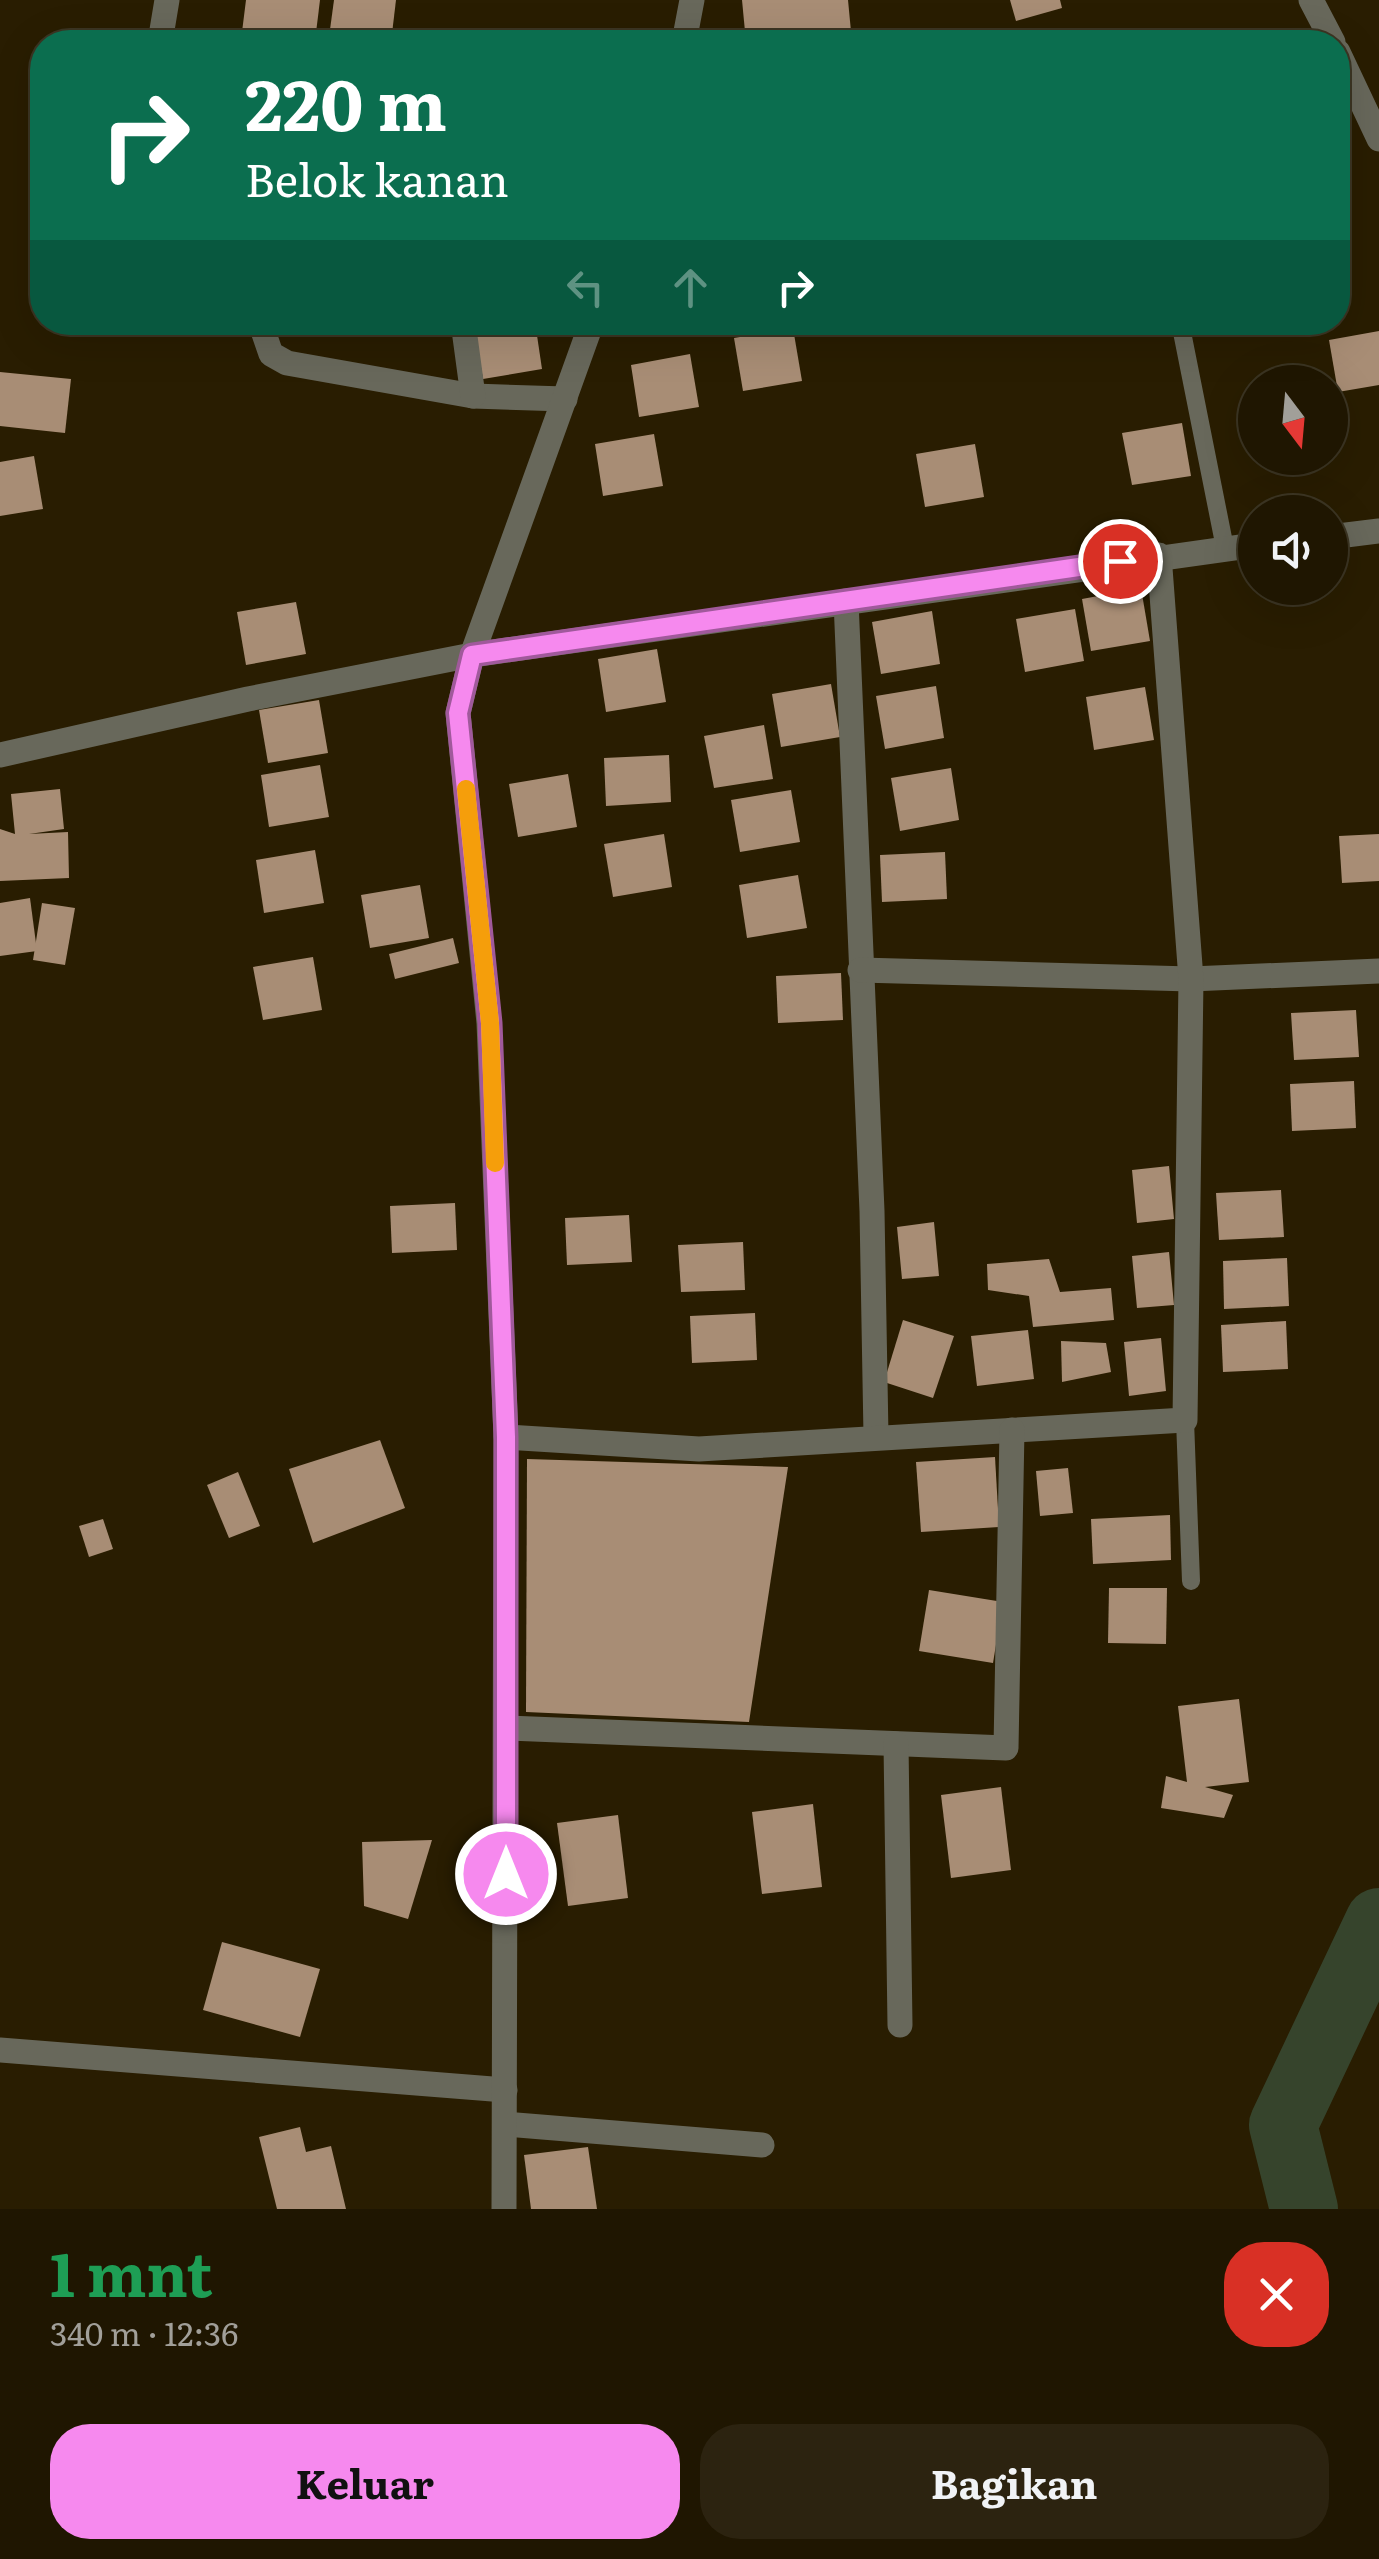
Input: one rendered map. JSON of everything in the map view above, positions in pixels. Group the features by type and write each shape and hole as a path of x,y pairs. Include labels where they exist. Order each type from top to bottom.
{"street":[{"path":"162,30 168,0"},
{"path":"686,30 692,0"},
{"path":"1310,0 1326,30"},
{"path":"1350,77 1379,139"},
{"path":"264,335 271,354 287,364 473,396 564,399"},
{"path":"465,335 473,396"},
{"path":"504,2209 506,1437 490,1023 458,713 472,655 587,335"},
{"path":"1348,535 1379,532"},
{"path":"0,755 248,699 472,655 1238,547"},
{"path":"506,1437 699,1450 876,1436 1185,1420 1190,979 1159,555"},
{"path":"846,601 876,1436"},
{"path":"860,970 1190,979 1379,971"},
{"path":"506,1728 1006,1748 1012,1430"},
{"path":"896,1744 900,2024"},
{"path":"0,2050 505,2090"},
{"path":"505,2124 762,2146"}],"lane":[{"path":"1183,335 1225,548"},
{"path":"1185,1420 1191,1581"}],"building":[{"path":"246,0 320,0 316,30 242,30"},
{"path":"334,0 396,0 392,30 330,30"},
{"path":"742,0 848,0 851,30 745,30"},
{"path":"1010,0 1060,0 1062,8 1016,21"},
{"path":"1379,331 1379,385 1348,390 1348,365 1333,365 1329,340"},
{"path":"475,335 537,335 542,369 483,379"},
{"path":"794,335 802,381 743,391 734,338"},
{"path":"690,354 699,407 639,417 631,365"},
{"path":"0,372 71,379 65,433 0,426"},
{"path":"1182,423 1191,476 1132,485 1122,433"},
{"path":"654,434 663,486 603,496 595,444"},
{"path":"975,444 984,497 925,507 916,454"},
{"path":"34,456 43,509 0,516 0,462"},
{"path":"1141,588 1150,641 1091,651 1082,599"},
{"path":"296,602 306,654 246,665 237,612"},
{"path":"1075,609 1084,661 1025,672 1016,619"},
{"path":"932,611 940,664 881,674 872,622"},
{"path":"657,649 666,702 606,712 598,659"},
{"path":"831,684 840,737 781,747 772,694"},
{"path":"936,686 944,738 885,749 876,696"},
{"path":"1145,687 1154,740 1094,750 1086,697"},
{"path":"319,700 328,753 268,763 259,710"},
{"path":"764,725 773,779 714,788 704,736"},
{"path":"669,755 671,802 606,806 604,758"},
{"path":"320,765 329,817 269,827 261,775"},
{"path":"951,768 959,820 900,831 891,778"},
{"path":"568,774 577,827 518,837 509,784"},
{"path":"60,789 64,829 29,834 68,832 69,878 0,881 0,829 15,834 11,794"},
{"path":"791,790 800,842 740,852 731,800"},
{"path":"664,834 672,887 613,897 604,844"},
{"path":"1379,834 1379,881 1342,883 1339,836"},
{"path":"315,850 324,903 264,913 256,860"},
{"path":"945,852 947,899 882,902 880,855"},
{"path":"798,875 807,928 747,938 739,885"},
{"path":"420,885 429,938 370,948 361,895"},
{"path":"30,898 37,951 0,956 0,903"},
{"path":"42,903 75,908 65,965 33,960"},
{"path":"453,938 459,963 395,979 389,954"},
{"path":"313,957 322,1010 263,1020 253,967"},
{"path":"841,973 843,1020 778,1023 776,976"},
{"path":"1356,1010 1359,1057 1294,1060 1291,1013"},
{"path":"1354,1081 1356,1128 1292,1131 1290,1084"},
{"path":"1169,1166 1174,1219 1137,1223 1132,1170"},
{"path":"1281,1190 1284,1237 1219,1240 1216,1193"},
{"path":"455,1203 457,1250 392,1253 390,1206"},
{"path":"629,1215 632,1262 567,1265 565,1218"},
{"path":"934,1222 939,1276 902,1279 897,1227"},
{"path":"743,1242 745,1290 681,1292 678,1245"},
{"path":"1169,1252 1174,1305 1137,1308 1132,1256"},
{"path":"1287,1258 1289,1306 1224,1309 1223,1261"},
{"path":"1049,1259 1060,1292 1111,1288 1114,1320 1033,1327 1029,1296 988,1290 987,1264"},
{"path":"755,1313 757,1360 692,1363 690,1316"},
{"path":"903,1320 954,1336 933,1398 884,1382"},
{"path":"1286,1321 1288,1369 1223,1372 1221,1325"},
{"path":"1028,1330 1034,1379 977,1386 971,1336"},
{"path":"1161,1338 1166,1391 1129,1396 1124,1342"},
{"path":"1061,1341 1106,1343 1111,1372 1062,1382"},
{"path":"380,1440 405,1508 313,1543 289,1469"},
{"path":"995,1457 999,1527 921,1532 916,1462"},
{"path":"527,1459 788,1467 749,1722 526,1712"},
{"path":"1068,1468 1073,1513 1040,1516 1036,1471"},
{"path":"238,1472 260,1526 229,1538 207,1485"},
{"path":"1170,1515 1171,1560 1093,1564 1091,1519"},
{"path":"103,1519 113,1549 89,1557 79,1526"},
{"path":"1109,1588 1167,1588 1166,1644 1108,1643"},
{"path":"929,1590 1003,1602 993,1663 919,1651"},
{"path":"1239,1699 1249,1782 1205,1787 1233,1795 1224,1818 1161,1808 1166,1776 1187,1782 1178,1706"},
{"path":"1001,1787 1011,1870 951,1878 941,1795"},
{"path":"813,1804 822,1887 762,1894 752,1812"},
{"path":"618,1815 628,1898 568,1906 557,1823"},
{"path":"432,1840 408,1919 364,1906 362,1842"},
{"path":"222,1942 320,1969 300,2037 203,2010"},
{"path":"300,2127 306,2152 331,2146 346,2209 277,2209 259,2137"},
{"path":"588,2147 597,2209 531,2209 524,2155"}],"waterway":[{"path":"1304,2209 1283,2125 1379,1922"}],"slow traffic":[{"path":"466,789 490,1023 495,1163"}],"route":[{"path":"506,1874 506,1437 490,1023 458,713 472,655 1120,561"}]}
